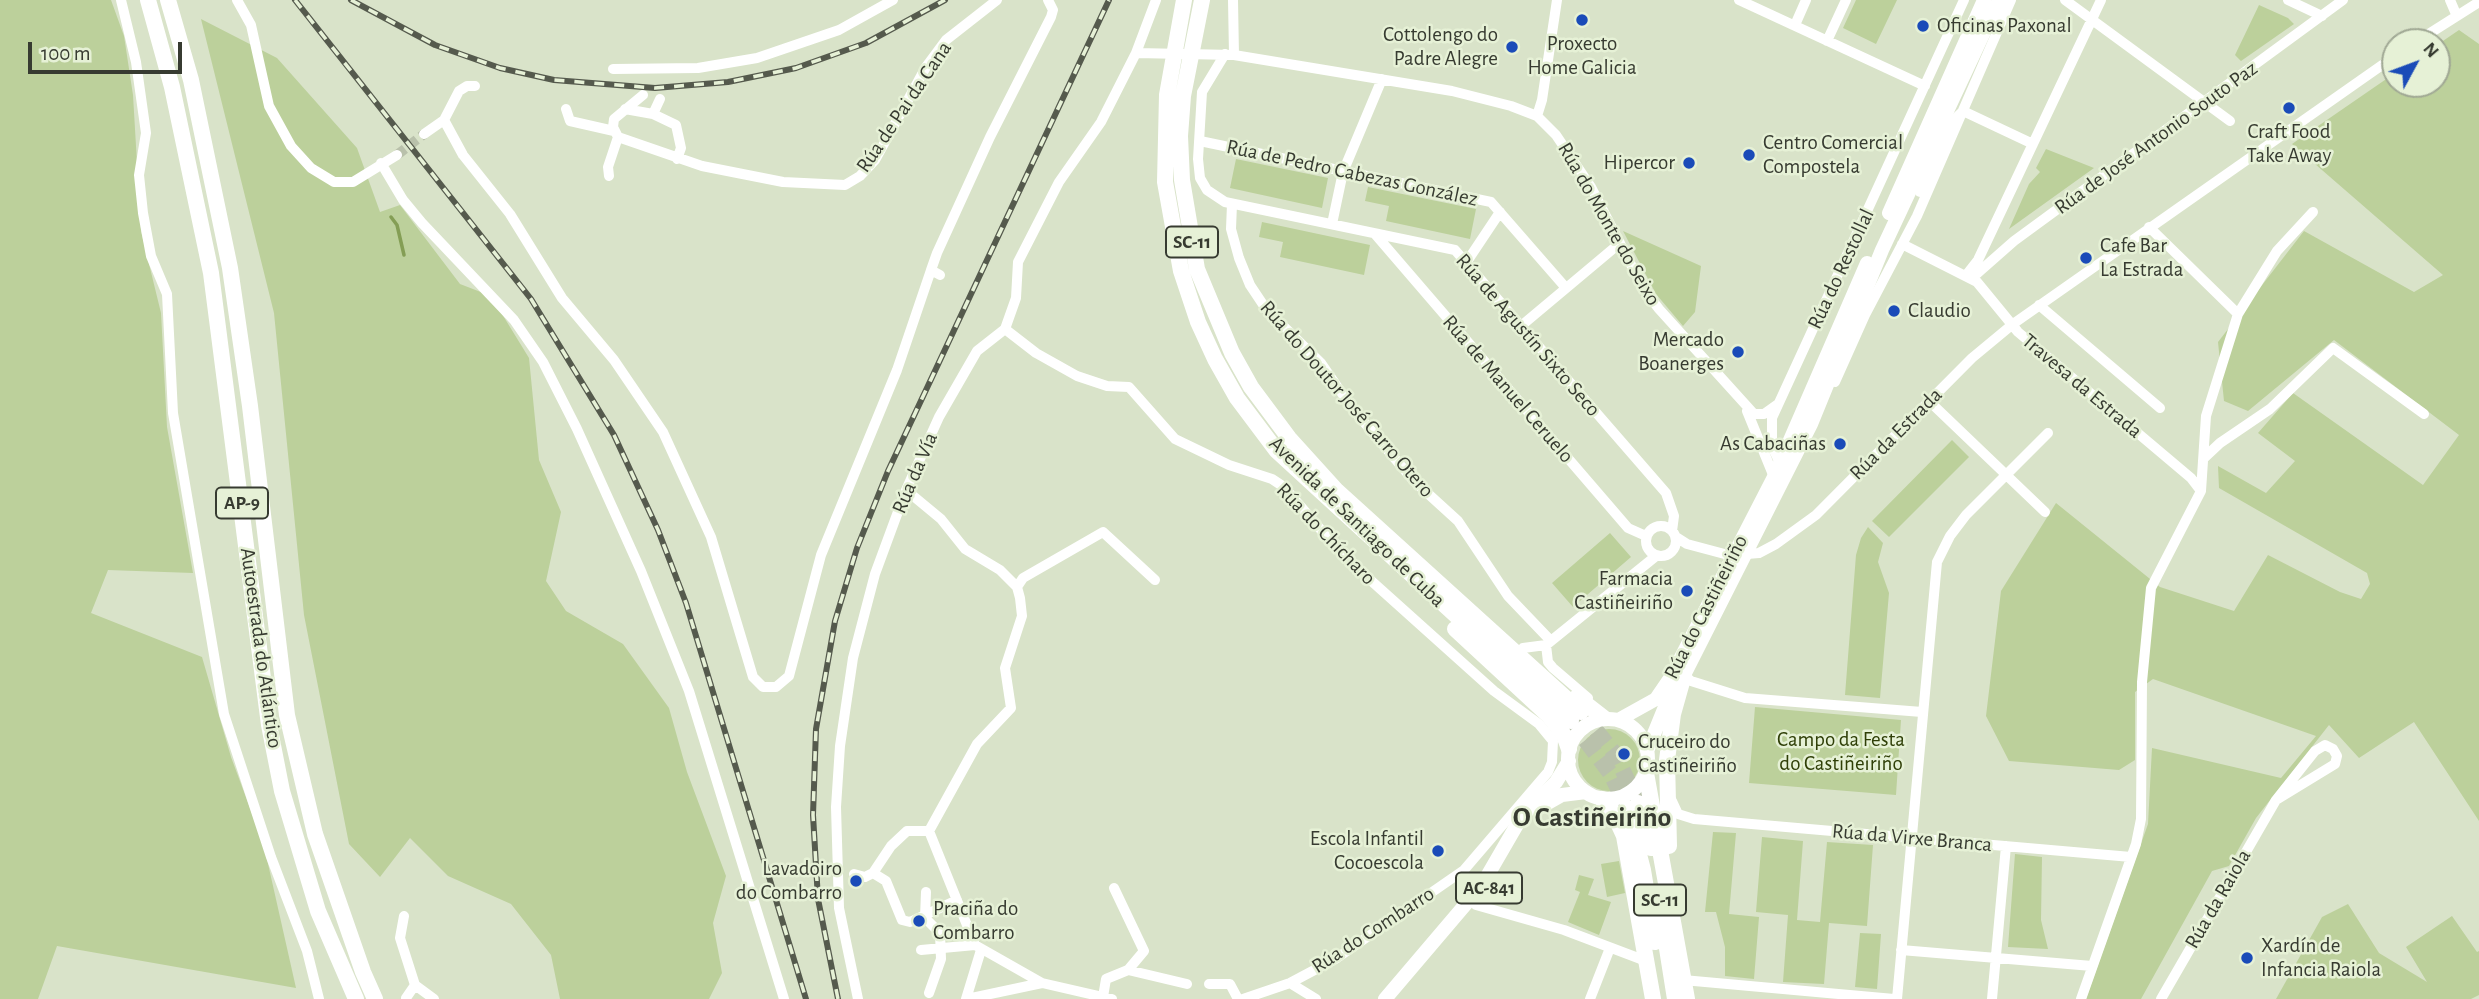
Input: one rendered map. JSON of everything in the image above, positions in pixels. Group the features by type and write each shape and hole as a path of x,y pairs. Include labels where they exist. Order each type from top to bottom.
{"highway":[{"name":"Autoestrada do Atlántico","path":"148,0 172,87 211,273 269,725 282,791 318,911 356,999"},
{"name":"Autoestrada do Atlántico","path":"168,0 191,80 230,268 250,406 287,715 315,834 358,960 375,999"},
{"name":"Avenida de Santiago de Cuba","path":"1184,0 1167,94 1164,136 1170,223 1181,271 1198,322 1215,359 1237,398 1276,450 1576,717 1337,491 1251,387 1215,317 1197,269 1188,221 1180,136 1184,96 1202,0"},
{"path":"1276,450 1331,515 1549,716 1564,735 1569,755"},
{"path":"1306,456 1352,493 1523,648 1613,719"},
{"path":"1671,901 1667,772 1670,735 1684,675"},
{"path":"1646,773 1671,901"},
{"path":"1594,795 1612,810 1624,836 1653,999"},
{"name":"SC-11","path":"1665,999 1632,805 1655,866 1675,999"},
{"name":"SC-11","path":"1671,901 1686,999"}],"main road":[{"name":"Rúa do Restollal","path":"1774,477 1984,0"},
{"name":"Rúa do Restollal","path":"1747,554 1811,424 1882,250 1933,139 1958,102 1973,57 1998,0"},
{"name":"Rúa do Castiñeiriño","path":"1385,999 1482,885 1511,833 1529,808 1556,782 1582,728 1613,719 1656,699 1774,477"},
{"name":"Rúa do Castiñeiriño","path":"1646,773 1647,751 1667,702 1684,675 1747,554"},
{"path":"1613,719 1638,731 1647,751"},
{"path":"1569,755 1572,775 1594,795 1626,796 1638,787 1646,773"},
{"name":"AC-841","path":"1396,999 1494,881 1534,813 1554,798 1594,795"}],"street":[{"path":"121,0 136,62 146,133 139,175 143,214 151,256 167,294 173,413 224,714 271,857 307,951 319,999"},
{"path":"237,0 251,25 269,106 291,146 322,176 334,182 353,183 397,155"},
{"path":"613,69 698,68 757,58 839,30 893,0"},
{"path":"444,120 463,155 510,214 562,298 614,360 663,432 711,537 753,677 763,687 776,687 789,676 821,555 990,137 1051,17 1053,10 1048,0"},
{"path":"1005,329 1007,306 1016,298 1018,262 1059,182 1101,122 1142,53 1156,0"},
{"path":"1227,202 1207,190 1200,178 1200,141 1204,87 1226,54 1233,0"},
{"path":"1536,116 1542,100 1557,0"},
{"path":"1795,25 1806,0"},
{"path":"1827,41 1846,0"},
{"name":"Rúa do Restollal","path":"1780,463 1772,446 1770,430 1778,404 1964,0"},
{"name":"Rúa do Restollal","path":"1915,204 1958,102 1975,81 2011,0"},
{"path":"2065,0 2230,121"},
{"path":"1969,277 2101,0"},
{"path":"2288,0 2322,16"},
{"name":"Rúa de José Antonio Souto Paz","path":"1969,277 2008,242 2205,103 2343,0"},
{"path":"2450,0 2456,14"},
{"name":"Rúa de Pai da Cana","path":"566,110 570,121 616,134 677,159 783,182 829,186 851,183 875,160 935,54 946,40 993,1"},
{"path":"1747,1 1925,86"},
{"path":"2436,28 2479,2"},
{"name":"Rúa do Monte do Seixo","path":"1142,53 1226,54 1492,100 1536,116 1564,145 1591,187 1652,302 1758,415 1778,404"},
{"name":"Rúa do Restollal","path":"1811,424 1829,396 1902,244 1958,102 1975,81 1973,57"},
{"name":"Rúa da Estrada","path":"1747,554 1768,548 1808,522 1972,358 2013,324 2381,66"},
{"path":"1332,224 1343,172 1382,79"},
{"path":"424,134 444,120 459,91 467,86 475,86"},
{"path":"608,176 616,134 614,119 643,95"},
{"path":"653,114 660,99"},
{"path":"1958,102 2033,144"},
{"path":"625,109 653,114 676,125 681,148 677,159"},
{"name":"Rúa do Restollal","path":"1933,139 1947,127"},
{"name":"Rúa de Pedro Cabezas González","path":"1200,141 1491,202 1566,288"},
{"path":"379,165 402,200 422,223 514,320 543,362 578,429 689,691 784,999"},
{"name":"Rúa de Agustín Sixto Seco","path":"1227,202 1455,250 1666,493 1671,506"},
{"name":"Rúa do Doutor José Carro Otero","path":"1227,202 1239,258 1250,285 1266,309 1321,363 1357,415 1413,480 1458,521 1501,587 1549,643 1548,662 1553,668 1613,719"},
{"name":"Rúa de Pedro Cabezas González","path":"1466,263 1500,212"},
{"path":"2081,999 2131,857 2143,800 2142,682 2151,588 2201,491 2206,416 2238,314 2277,251 2313,212"},
{"path":"1994,225 1996,236 2008,242"},
{"path":"2149,227 2238,314"},
{"name":"Rúa de Manuel Ceruelo","path":"1375,234 1628,528 1647,542"},
{"path":"1983,248 2008,242"},
{"path":"1521,326 1620,243"},
{"name":"Travesa da Estrada","path":"1902,244 1969,277 2018,332 2191,478 2201,491"},
{"path":"2039,305 2160,408"},
{"name":"Rúa do Chícharo","path":"1005,329 1036,353 1077,376 1107,386 1129,387 1175,439 1229,465 1272,479 1284,487 1328,538 1367,577 1494,691 1539,724 1553,741 1552,762 1548,772 1486,848"},
{"name":"Rúa da Vía","path":"858,999 839,908 836,807 840,746 853,658 875,574 906,490 962,373 977,351 1005,329"},
{"path":"2204,458 2220,443 2270,409 2333,348 2424,415"},
{"name":"Rúa do Monte do Seixo","path":"1728,386 1753,422 1774,477"},
{"path":"1929,401 2045,512"},
{"path":"1683,980 1893,998 1899,982 1937,562 1950,536 1966,515 2048,433"},
{"path":"906,490 941,519 965,549 1000,570 1017,587 1022,616 1005,668 1010,708 977,744 929,831"},
{"path":"1636,569 1653,528 1660,526 1671,506"},
{"path":"1523,648 1549,643 1636,569 1656,556 1666,556 1674,539 1671,506"},
{"path":"1660,526 1674,539 1732,556"},
{"path":"1017,587 1023,578 1103,533 1155,580"},
{"path":"1647,542 1656,556"},
{"path":"1684,675 1691,681 1745,698 1922,712"},
{"path":"1670,735 1673,748 1674,810 1694,819"},
{"name":"Rúa da Raiola","path":"2161,999 2276,800 2315,751 2325,745 2333,749 2337,755 2335,764 2276,800"},
{"path":"1669,839 1673,824 1679,820 1694,819"},
{"name":"Rúa da Virxe Branca","path":"1694,819 2131,857"},
{"path":"854,874 865,877 873,873 891,846 908,831 929,831"},
{"path":"929,831 978,948 966,999 1042,983"},
{"path":"1992,999 2006,846"},
{"name":"Rúa do Combarro","path":"1243,999 1290,983 1337,958 1464,870 1486,848"},
{"path":"873,873 886,881 902,920 910,922 925,918 957,900"},
{"path":"920,950 978,948 1042,983 1069,994 1107,998 1106,979 1128,970 1144,951 1114,888"},
{"path":"926,892 925,918 940,933 942,959 929,993"},
{"path":"1476,905 1564,930 1646,961"},
{"path":"404,916 400,939 415,985 433,999"},
{"path":"1590,999 1610,948"},
{"path":"1901,950 2092,966"},
{"path":"1128,970 1187,984"},
{"name":"Rúa do Combarro","path":"1290,983 1316,999"},
{"path":"1209,985 1230,984 1238,999"},
{"path":"406,998 415,985"}],"green space":[{"path":"0,0 111,0 124,36 133,95 141,231 161,313 167,427 193,573 108,570 91,613 202,657 231,757 264,846 296,988 57,946 38,999 0,999"},
{"path":"1856,0 1897,0 1876,44 1843,28"},
{"path":"2259,5 2288,18 2294,24 2241,61 2235,55"},
{"path":"201,19 277,58 357,148 380,212 400,205 460,284 491,296 529,358 539,460 561,512 546,581 566,611 623,644 669,708 687,772 726,876 713,923 722,973 709,999 560,999 551,955 511,904 448,876 410,838 380,877 349,844 304,615 274,313"},
{"path":"2459,30 2479,44 2479,821 2414,722 2359,758 2329,725 2256,818 2229,866 2212,871 2141,999 2086,999 2148,824 2152,748 2281,778 2316,736 2153,679 2135,692 2135,760 2119,770 2009,761 1986,716 2001,591 2056,503 2160,587 2234,611 2268,555 2340,592 2361,599 2370,584 2367,573 2219,488 2218,466 2266,493 2295,461 2258,433 2293,393 2423,485 2459,435 2334,340 2248,411 2224,401 2218,342 2304,231 2414,292 2443,275 2292,144 2381,83 2381,98 2451,98 2451,35"},
{"path":"2046,149 2094,168 2009,229 2029,184 2040,172 2036,168"},
{"path":"1236,159 1328,178 1322,208 1230,188"},
{"path":"1368,187 1476,209 1470,239 1386,221 1389,206 1365,201"},
{"path":"1262,222 1370,245 1364,275 1280,257 1283,242 1259,237"},
{"path":"1623,231 1701,266 1695,312 1683,326 1656,294"},
{"path":"1952,440 1969,457 1889,537 1872,521"},
{"path":"1868,527 1883,543 1878,562 1889,593 1880,698 1845,695 1856,555 1861,538"},
{"path":"1610,533 1631,557 1573,607 1552,583"},
{"name":"Campo da Festa do Castiñeiriño","path":"1755,707 1901,720 1896,795 1749,783"},
{"path":"1609,729 1621,731 1631,738 1638,748 1638,772 1631,782 1621,789 1609,791 1597,789 1587,782 1580,772 1578,760 1580,748 1587,738 1597,731"},
{"path":"1713,832 1736,833 1729,914 1759,917 1754,979 1725,976 1725,947 1716,912 1705,912"},
{"path":"1762,837 1803,841 1797,920 1820,922 1827,842 1873,845 1867,926 1829,923 1824,984 1783,982 1788,915 1756,912"},
{"path":"2015,854 2042,857 2041,920 2048,949 2008,947"},
{"path":"1619,861 1625,893 1607,897 1601,864"},
{"path":"1579,875 1594,879 1588,895 1611,902 1599,935 1568,922 1580,892 1575,890"},
{"path":"2348,904 2379,953 2427,982 2406,947 2452,916 2477,952 2479,951 2479,995 2471,999 2276,999 2322,917"},
{"path":"1860,933 1881,934 1877,989 1855,987"}],"waterway":[{"path":"391,217 397,225 404,255"}],"tunnel":[{"path":"397,155 424,134"},
{"path":"1581,712 1615,754 1638,803"},
{"path":"1571,721 1611,774 1627,808"}],"railway":[{"path":"295,0 531,299 614,435 658,530 686,603 806,999"},
{"path":"351,0 435,45 500,68 554,80 655,88 728,82 796,68 866,43 945,0"},
{"path":"838,999 818,899 813,815 816,729 835,621 857,548 888,471 1109,0"}],"place":[{"name":"Proxecto Home Galicia","path":"1582,20"},
{"name":"Oficinas Paxonal","path":"1923,26"},
{"name":"Cottolengo do Padre Alegre","path":"1512,47"},
{"name":"Craft Food Take Away","path":"2289,108"},
{"name":"Centro Comercial Compostela","path":"1749,155"},
{"name":"Hipercor","path":"1689,163"},
{"name":"Cafe Bar La Estrada","path":"2086,258"},
{"name":"Claudio","path":"1894,311"},
{"name":"Mercado Boanerges","path":"1738,352"},
{"name":"As Cabaciñas","path":"1840,444"},
{"name":"Farmacia Castiñeiriño","path":"1687,591"},
{"name":"Cruceiro do Castiñeiriño","path":"1624,754"},
{"name":"Escola Infantil Cocoescola","path":"1438,851"},
{"name":"Lavadoiro do Combarro","path":"856,881"},
{"name":"Praciña do Combarro","path":"919,921"},
{"name":"Xardín de Infancia Raiola","path":"2247,958"}],"district":[{"name":"O Castiñeiriño","path":"1592,818"}]}
